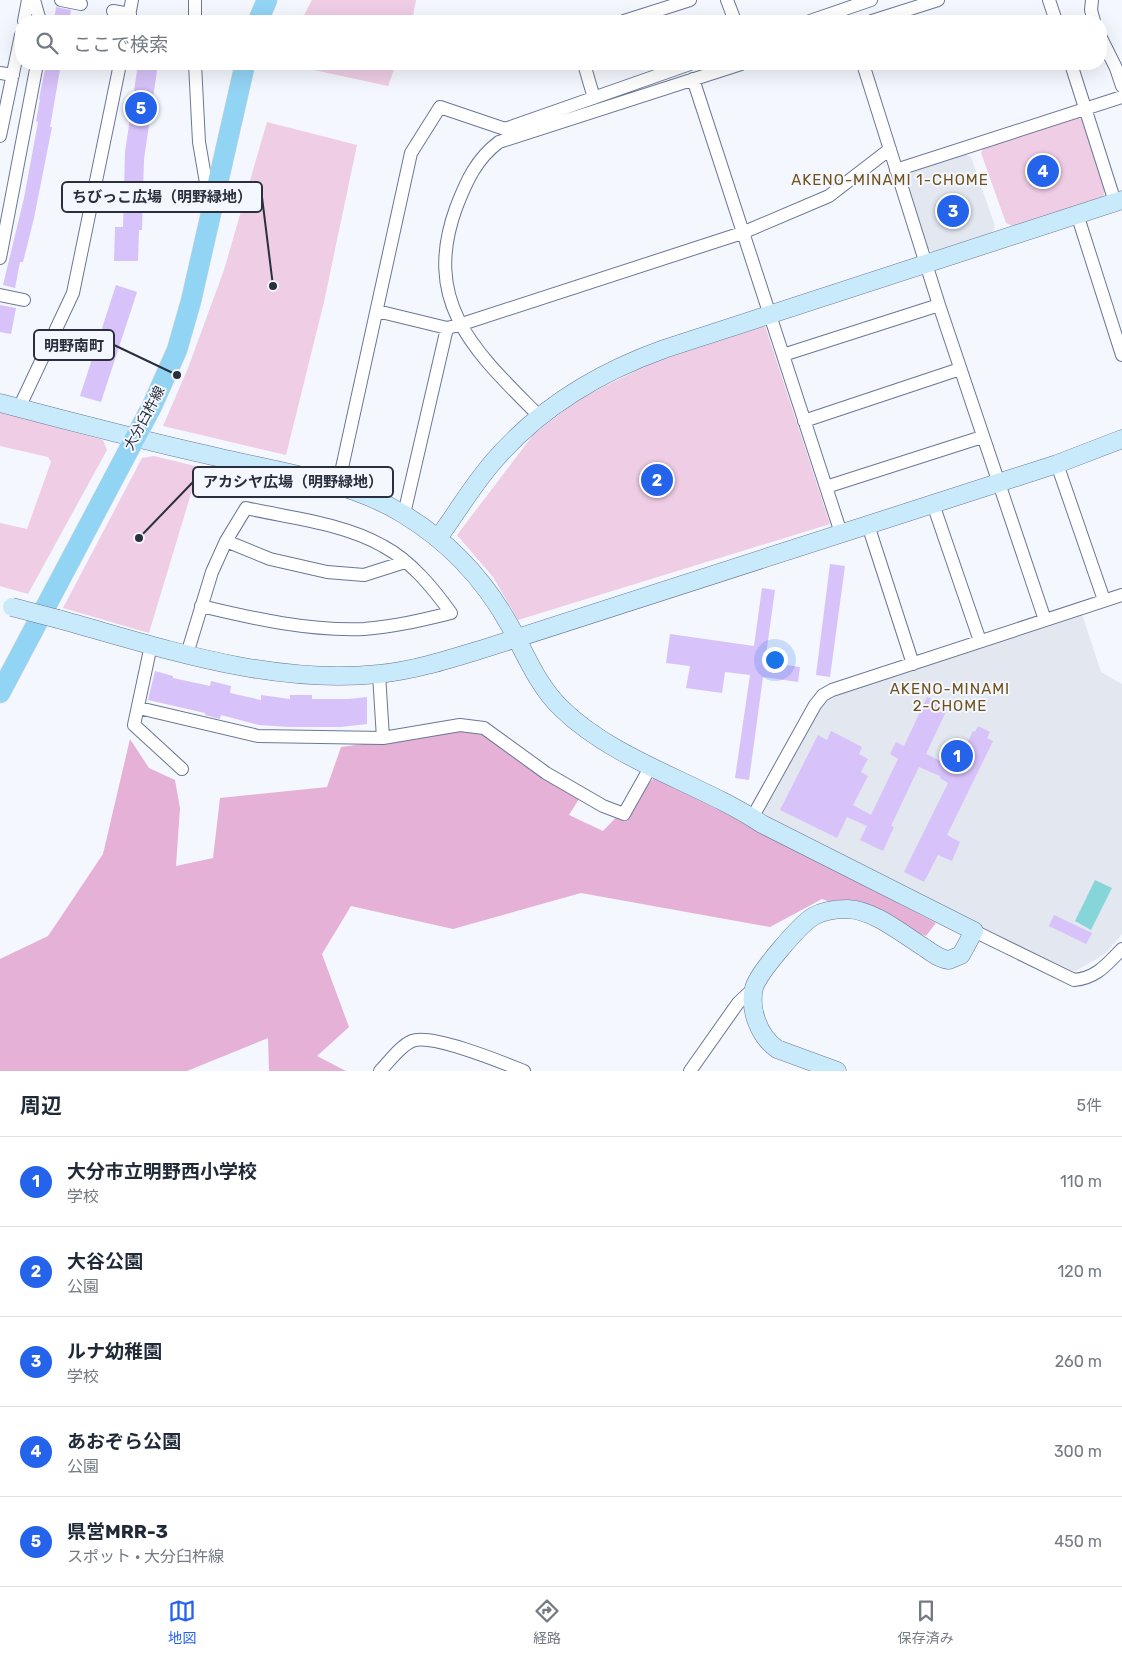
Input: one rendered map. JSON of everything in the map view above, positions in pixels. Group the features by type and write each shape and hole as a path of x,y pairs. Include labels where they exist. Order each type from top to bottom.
{"main road":[{"name":"大分臼杵線","path":"0,692 160,388 177,350 191,301 244,70"}],"street":[{"path":"25,15 28,0"},
{"path":"34,0 38,15"},
{"path":"62,0 81,4"},
{"path":"130,15 132,0"},
{"path":"195,0 195,15"},
{"path":"643,15 690,0"},
{"path":"728,0 733,15"},
{"path":"827,15 871,0"},
{"path":"891,15 938,0"},
{"path":"1049,0 1054,15"},
{"path":"1092,0 1092,15"},
{"path":"113,11 122,15"},
{"path":"1107,50 1122,86"},
{"path":"0,136 6,74 15,51"},
{"path":"0,258 36,70"},
{"path":"19,408 73,294 119,70"},
{"path":"196,70 199,142 210,204 210,218"},
{"path":"586,70 594,98"},
{"path":"404,514 453,326 447,292 445,263 452,218 463,188 476,166 506,134 594,98 673,70"},
{"path":"338,486 411,153 440,106 506,134 722,70"},
{"path":"865,70 982,437 1045,620"},
{"path":"439,537 492,463 539,416 582,386 621,366 770,314 1119,201 1073,70"},
{"path":"693,79 841,533"},
{"path":"896,170 1122,97"},
{"path":"377,311 453,326 742,233 829,196 890,149"},
{"path":"1077,214 1122,355"},
{"path":"0,295 24,300"},
{"path":"783,355 939,305"},
{"path":"453,326 539,416"},
{"path":"804,421 960,369"},
{"path":"0,403 134,438 338,486 365,495 404,514 439,537 486,589 516,637 540,683 560,708 589,731 652,766 731,804 752,818 974,932 1074,980 1086,979 1098,974 1122,949"},
{"path":"826,487 982,437"},
{"path":"6,606 244,668 288,675 338,676 379,674 435,664 1057,464 1122,439"},
{"path":"1057,464 1104,600"},
{"path":"933,504 980,642"},
{"path":"187,654 201,606 212,572 226,540 246,508 354,534 383,546 405,562 432,587 451,613 408,624 365,629 325,628 278,622 201,606"},
{"path":"868,524 913,664"},
{"path":"226,540 270,559 327,572 364,575 405,562"},
{"path":"752,818 820,698 832,690 1122,595"},
{"path":"151,645 134,725 182,769"},
{"path":"379,674 382,738"},
{"path":"139,708 258,736 382,738 460,725 484,728 546,773 603,806 624,814 652,766"},
{"path":"690,1071 738,1004 754,988 760,976 797,931 814,916 830,910 848,909 867,913 945,960 953,959 960,955 974,932"},
{"path":"754,988 755,1014 758,1025 768,1043 785,1053 838,1071"},
{"path":"380,1071 407,1044 417,1040 466,1050 524,1071"}],"shaded area":[{"path":"312,0 416,0 413,15 304,15"},
{"path":"314,70 394,70 388,86"},
{"path":"1076,117 1083,120 1105,191 1103,197 1013,226 1006,223 981,153 984,147"},
{"path":"267,122 357,145 324,302 286,455 163,426 188,368 224,270"},
{"path":"965,154 971,157 995,226 992,233 933,252 928,248 904,178 907,172"},
{"path":"765,326 830,524 518,620 493,577 457,535 533,435 579,399 652,363"},
{"path":"0,412 103,440 107,450 28,594 0,586 0,523 27,529 51,462 48,457 0,446"},
{"path":"154,456 199,467 149,633 63,608 142,458"},
{"path":"1082,614 1101,672 1122,684 1122,934 1105,954 1074,972 763,819 762,812 824,699"},
{"path":"482,730 581,796 569,815 603,831 655,777 936,923 926,936 822,899 770,927 581,893 453,929 351,906 322,954 349,1027 317,1056 346,1071 269,1071 268,1038 187,1071 0,1071 0,959 48,936 103,854 130,739 149,768 175,780 180,808 176,866 213,858 220,798 327,787 341,747 443,733"}],"water":[{"path":"1095,880 1112,888 1091,930 1075,921"}],"building":[{"path":"56,7 71,10 70,15 55,15"},
{"path":"45,70 60,70 50,127 52,127 34,218 23,262 20,262 15,288 3,285 24,198 38,122 36,121"},
{"path":"137,70 157,70 144,159 142,230 139,230 138,261 114,261 115,227 123,227 125,152"},
{"path":"116,285 137,292 101,402 80,396"},
{"path":"0,305 16,308 11,334 0,332"},
{"path":"830,564 845,566 830,677 816,675"},
{"path":"762,588 775,590 765,662 800,667 798,682 763,677 749,780 735,778 750,675 725,672 722,693 686,688 690,666 666,663 670,634 754,646"},
{"path":"155,671 173,676 173,678 210,686 211,681 231,686 230,693 261,700 261,695 290,699 290,695 312,695 312,699 367,697 367,724 341,727 290,727 259,725 221,715 220,719 205,715 205,713 148,700"},
{"path":"927,697 948,707 926,754 955,768 973,731 975,732 978,726 990,732 987,738 993,741 947,835 960,842 952,861 938,855 924,882 904,872 948,783 940,778 940,776 919,767 891,826 894,827 883,851 860,840 867,826 847,817 837,838 780,810 818,735 827,740 831,731 862,747 859,754 868,759 861,772 868,776 853,805 871,815 898,759 890,754 896,742 904,746"},
{"path":"1054,915 1092,933 1086,944 1049,926"}],"place":[{"name":"県営MRR-3","path":"141,108"},
{"name":"あおぞら公園","path":"1043,171"},
{"name":"ルナ幼稚園","path":"953,211"},
{"name":"ちびっこ広場（明野緑地）","path":"273,286"},
{"name":"明野南町","path":"177,375"},
{"name":"大谷公園","path":"657,480"},
{"name":"アカシヤ広場（明野緑地）","path":"139,538"},
{"name":"大分市立明野西小学校","path":"957,756"}],"district":[{"name":"AKENO-MINAMI 1-CHOME","path":"890,180"},
{"name":"AKENO-MINAMI 2-CHOME","path":"950,698"}]}
